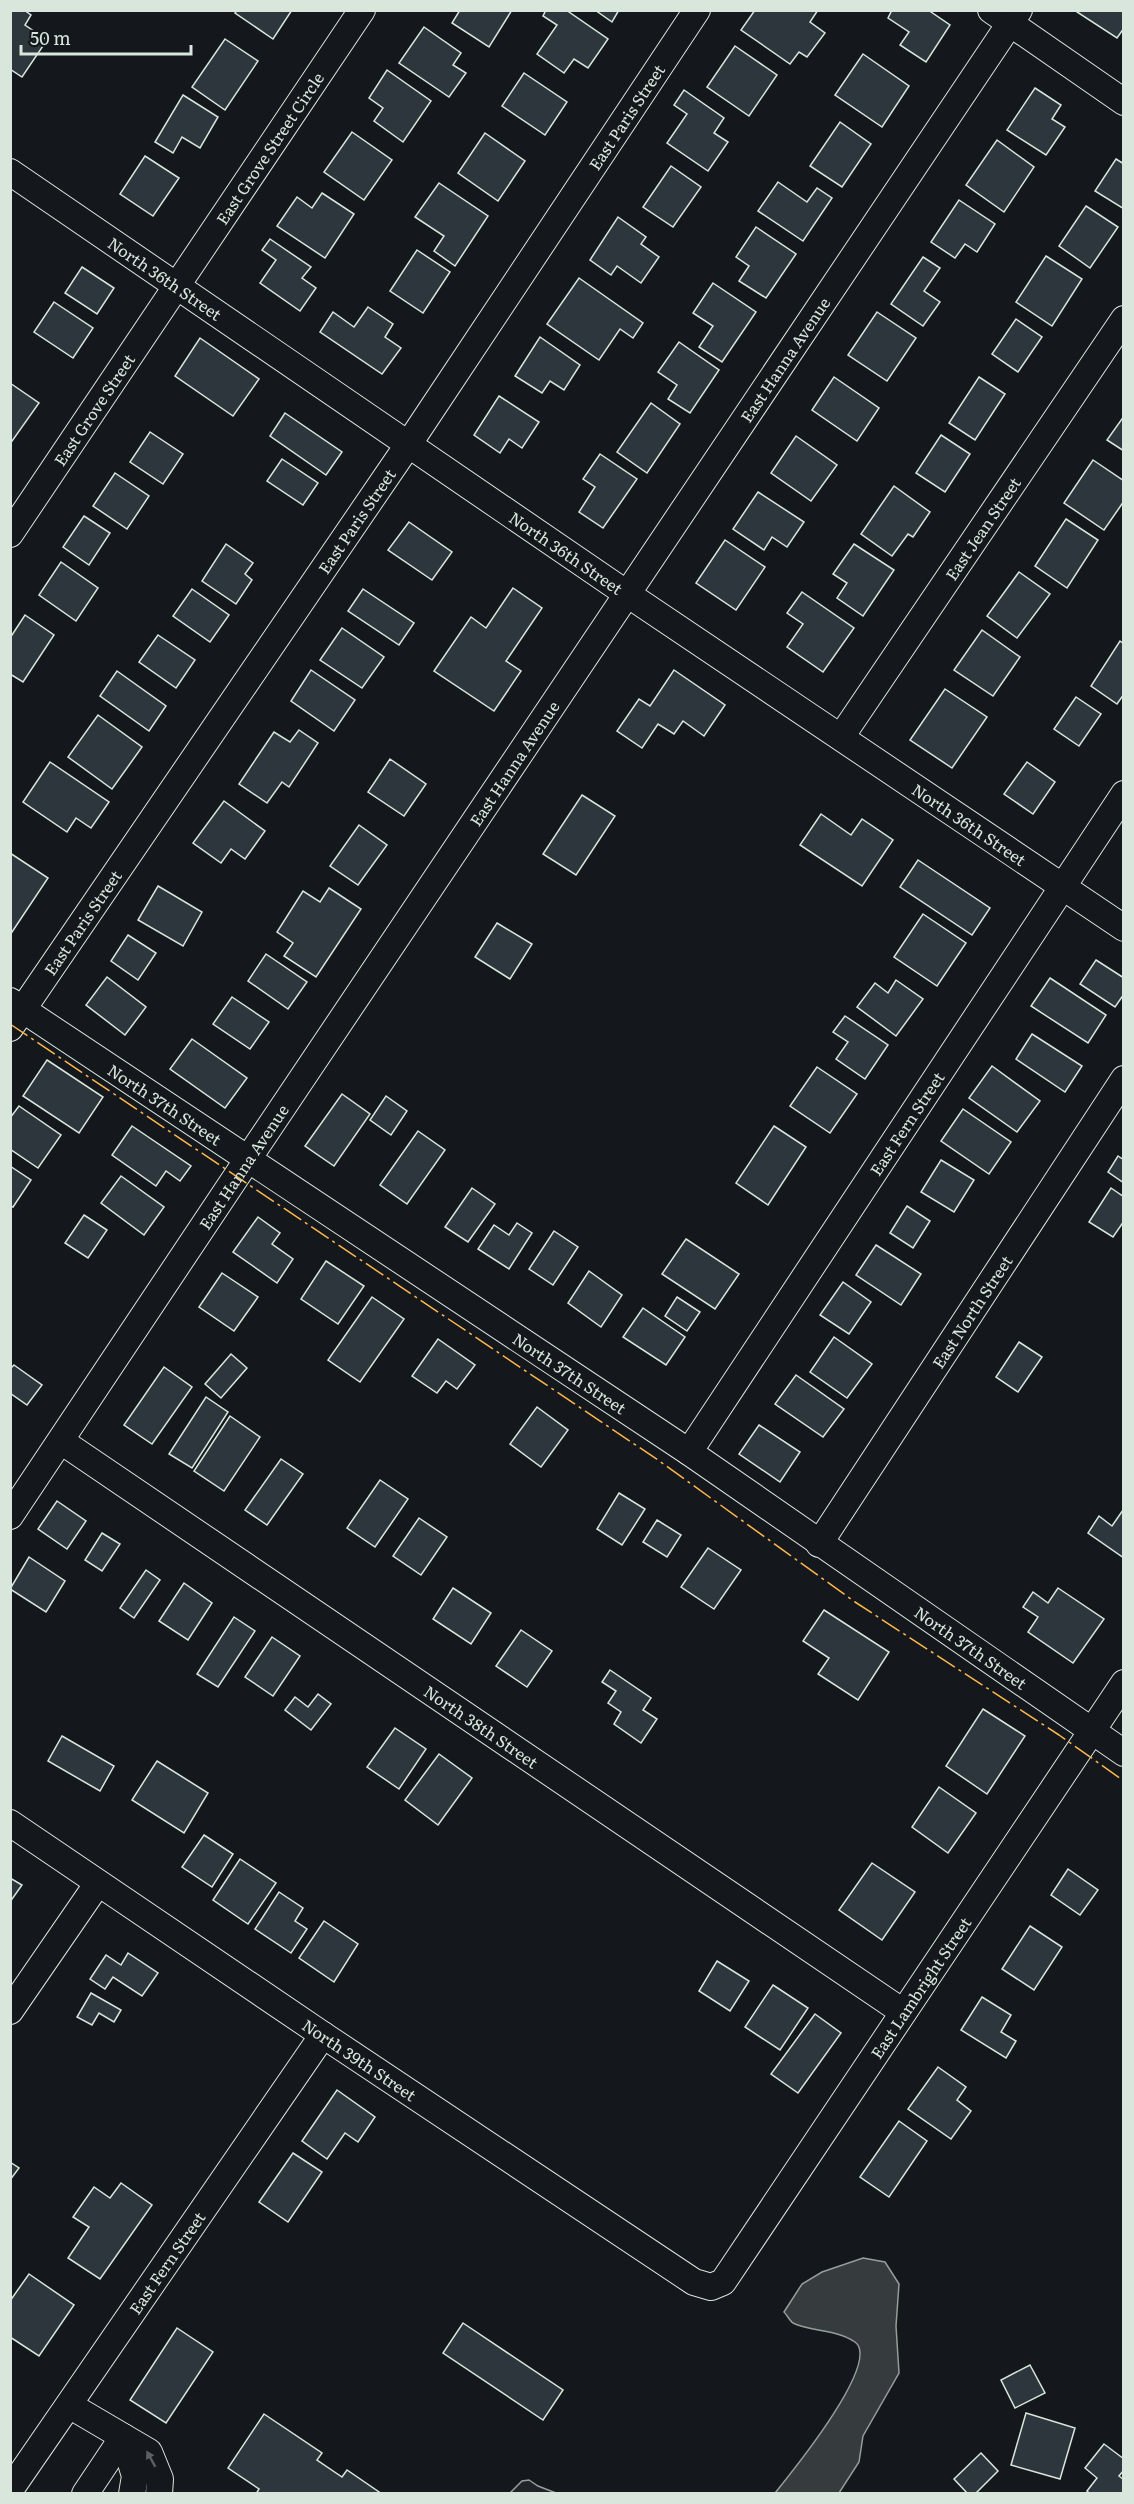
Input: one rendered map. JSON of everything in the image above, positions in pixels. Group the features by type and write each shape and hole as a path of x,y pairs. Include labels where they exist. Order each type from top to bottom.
{"street":[{"name":"East Grove Street Circle","path":"177,286 362,10"},
{"name":"East Paris Street","path":"15,1013 408,445 697,10"},
{"path":"1007,15 1124,102"},
{"name":"East Hanna Avenue","path":"10,1516 628,595 1007,15"},
{"name":"North 36th Street","path":"10,172 628,595 1124,928"},
{"name":"East Grove Street","path":"10,534 177,286"},
{"name":"East Jean Street","path":"841,737 1124,320"},
{"name":"East Fern Street","path":"689,1452 1124,794"},
{"name":"North 37th Street","path":"15,1013 248,1159 689,1452 1124,1753"},
{"name":"East North Street","path":"819,1544 1124,1079"},
{"name":"North 38th Street","path":"61,1441 903,2013"},
{"name":"East Lambright Street","path":"711,2287 723,2282 1124,1683"},
{"name":"North 39th Street","path":"10,1823 694,2282 711,2287"},
{"path":"10,2011 98,1882"},
{"name":"East Fern Street","path":"10,2490 323,2035"},
{"path":"69,2405 149,2452 160,2479 159,2493"},
{"path":"85,2493 123,2437"},
{"path":"123,2437 135,2476 132,2493"}],"shaded area":[{"path":"863,2258 885,2262 899,2284 896,2326 899,2373 863,2436 859,2462 839,2493 775,2493 831,2418 856,2371 860,2353 855,2342 848,2338 800,2326 792,2322 784,2312 802,2284 822,2272"},
{"path":"529,2480 556,2493 510,2493 522,2481"}],"building":[{"path":"10,10 24,10 31,15 25,25 47,40 22,77 10,69"},
{"path":"237,10 292,10 273,39 235,13"},
{"path":"460,10 512,10 489,47 452,23"},
{"path":"546,10 566,10 608,39 588,68 574,59 564,73 537,54 557,25 543,16"},
{"path":"595,10 619,10 612,22"},
{"path":"755,10 818,10 810,22 825,33 807,57 799,52 790,64 741,30"},
{"path":"892,10 928,10 950,25 926,62 900,45 909,32 888,18"},
{"path":"1078,10 1124,10 1124,28 1117,38 1077,12"},
{"path":"424,27 461,53 453,65 466,73 449,97 399,63"},
{"path":"225,39 258,61 225,110 192,87"},
{"path":"735,46 777,75 749,116 707,87"},
{"path":"863,54 909,86 882,127 835,95"},
{"path":"387,70 431,101 403,142 374,121 383,108 369,98"},
{"path":"524,73 567,102 545,135 502,106"},
{"path":"1035,88 1061,105 1052,119 1065,127 1046,155 1007,130"},
{"path":"684,90 724,118 714,133 728,142 708,171 667,143 687,114 674,105"},
{"path":"183,95 218,117 200,148 182,137 173,153 155,142"},
{"path":"840,122 871,144 842,187 810,166"},
{"path":"352,132 392,160 364,200 324,172"},
{"path":"485,133 525,161 498,201 458,173"},
{"path":"997,140 1034,167 1004,212 966,185"},
{"path":"145,156 179,178 153,216 120,194"},
{"path":"1116,159 1124,164 1124,209 1095,191"},
{"path":"671,166 701,187 673,227 643,207"},
{"path":"778,182 807,202 817,188 832,198 803,241 758,211"},
{"path":"439,183 488,216 455,266 434,251 444,236 415,217"},
{"path":"322,193 354,214 325,258 277,226 297,197 312,208"},
{"path":"959,200 995,224 977,252 965,244 955,258 931,242"},
{"path":"1086,206 1118,227 1090,268 1059,246"},
{"path":"618,217 646,237 641,244 659,257 641,283 617,266 611,275 590,260"},
{"path":"756,227 796,254 766,298 739,281 749,266 736,257"},
{"path":"270,239 311,267 302,278 316,288 300,311 260,283 276,260 262,250"},
{"path":"417,250 450,272 423,313 390,291"},
{"path":"1046,256 1082,279 1052,326 1016,302"},
{"path":"923,257 940,268 924,291 940,302 923,326 891,304"},
{"path":"82,267 114,288 97,314 65,293"},
{"path":"579,278 643,323 633,338 620,329 599,360 547,324"},
{"path":"713,283 756,312 722,362 699,347 713,326 693,313"},
{"path":"54,302 93,328 73,358 34,332"},
{"path":"368,307 393,324 385,337 401,348 382,374 320,332 333,312 354,327"},
{"path":"877,312 916,338 887,381 848,355"},
{"path":"1016,319 1042,337 1018,372 992,354"},
{"path":"540,337 580,365 564,390 550,381 542,393 515,376"},
{"path":"200,338 259,379 233,416 175,376"},
{"path":"679,342 719,370 690,413 668,399 677,385 658,372"},
{"path":"834,377 879,408 857,441 812,410"},
{"path":"979,377 1005,394 975,440 949,423"},
{"path":"10,383 39,403 10,444"},
{"path":"499,396 539,422 522,448 509,439 500,453 474,435"},
{"path":"651,403 680,424 647,473 617,452"},
{"path":"285,413 342,452 326,475 270,436"},
{"path":"1124,416 1124,451 1107,440"},
{"path":"150,432 183,454 163,484 130,462"},
{"path":"941,435 970,454 945,492 916,473"},
{"path":"796,436 837,465 811,501 771,473"},
{"path":"600,454 637,479 603,528 579,512 595,487 583,479"},
{"path":"282,459 318,483 303,505 267,481"},
{"path":"1093,460 1124,481 1124,501 1104,530 1064,503"},
{"path":"115,473 149,496 127,529 93,506"},
{"path":"894,486 930,512 913,537 908,534 892,556 861,534"},
{"path":"758,492 804,522 787,547 772,537 764,550 733,529"},
{"path":"84,516 110,533 89,565 63,547"},
{"path":"1066,519 1098,540 1067,588 1035,566"},
{"path":"409,522 452,552 432,580 388,550"},
{"path":"725,540 765,567 736,610 696,583"},
{"path":"226,544 253,563 245,574 252,580 236,604 202,581"},
{"path":"854,544 894,570 863,616 837,598 847,583 833,574"},
{"path":"61,562 98,588 76,621 39,595"},
{"path":"1019,572 1050,594 1017,638 987,616"},
{"path":"513,588 542,608 506,661 521,671 494,711 434,671 471,617 486,628"},
{"path":"192,589 229,615 210,642 173,616"},
{"path":"363,589 414,623 399,645 348,611"},
{"path":"802,592 854,628 823,672 787,647 803,624 787,613"},
{"path":"25,615 54,635 23,682 10,674 10,638"},
{"path":"342,628 384,657 362,688 320,660"},
{"path":"982,630 1020,657 993,696 954,670"},
{"path":"158,635 195,660 176,688 139,662"},
{"path":"1120,641 1124,644 1124,694 1117,704 1091,686"},
{"path":"311,670 355,700 334,731 291,701"},
{"path":"674,670 725,705 704,736 683,721 674,734 658,724 642,748 617,731 639,699 650,706"},
{"path":"117,671 166,706 149,731 100,696"},
{"path":"945,689 987,717 952,768 910,740"},
{"path":"1076,697 1101,714 1079,746 1054,729"},
{"path":"98,715 142,747 112,789 68,757"},
{"path":"299,730 318,743 289,787 282,782 267,803 239,784 274,732 290,742"},
{"path":"390,759 426,784 404,816 368,792"},
{"path":"50,762 109,802 91,828 76,818 67,832 23,802"},
{"path":"1027,762 1055,782 1033,814 1004,794"},
{"path":"582,795 615,816 576,875 543,854"},
{"path":"224,801 265,831 245,859 231,849 221,863 193,843"},
{"path":"821,814 851,835 862,819 893,840 862,886 800,845"},
{"path":"359,825 387,845 358,885 330,866"},
{"path":"10,853 48,878 12,932 10,930"},
{"path":"918,860 990,908 972,935 900,887"},
{"path":"158,886 202,912 183,946 138,920"},
{"path":"329,888 361,909 316,977 284,956 293,943 277,932 303,891 320,902"},
{"path":"923,914 966,943 937,986 894,957"},
{"path":"497,923 532,944 510,979 475,957"},
{"path":"128,935 156,953 138,980 111,961"},
{"path":"266,954 307,982 288,1009 248,981"},
{"path":"1096,960 1124,978 1124,994 1115,1007 1080,984"},
{"path":"107,977 146,1007 125,1035 86,1005"},
{"path":"1050,978 1106,1015 1088,1043 1031,1006"},
{"path":"896,980 923,999 896,1036 857,1007 875,983 888,993"},
{"path":"232,997 269,1022 250,1049 213,1024"},
{"path":"845,1016 888,1045 865,1079 836,1059 848,1042 833,1032"},
{"path":"1032,1034 1082,1066 1065,1092 1016,1059"},
{"path":"192,1039 247,1078 225,1108 170,1069"},
{"path":"47,1060 103,1097 79,1133 23,1096"},
{"path":"992,1066 1040,1101 1017,1132 969,1098"},
{"path":"817,1067 857,1094 830,1133 790,1106"},
{"path":"342,1094 370,1114 334,1166 305,1146"},
{"path":"386,1096 407,1111 391,1135 370,1120"},
{"path":"19,1106 61,1135 38,1168 10,1149 10,1118"},
{"path":"963,1109 1011,1142 989,1174 941,1141"},
{"path":"132,1126 191,1166 180,1181 166,1171 156,1186 112,1155"},
{"path":"774,1126 806,1147 768,1205 736,1183"},
{"path":"418,1131 445,1150 407,1204 380,1185"},
{"path":"1118,1156 1124,1160 1124,1183 1108,1172"},
{"path":"941,1160 974,1180 954,1212 921,1192"},
{"path":"10,1166 31,1180 13,1207 10,1206"},
{"path":"121,1176 164,1207 144,1235 101,1203"},
{"path":"472,1188 495,1204 468,1242 445,1227"},
{"path":"1111,1188 1124,1197 1124,1221 1113,1237 1089,1222"},
{"path":"907,1206 930,1221 913,1248 890,1233"},
{"path":"84,1215 107,1230 88,1258 65,1243"},
{"path":"258,1217 280,1233 272,1244 293,1259 277,1283 233,1252"},
{"path":"517,1223 532,1233 509,1269 478,1249 494,1225 509,1235"},
{"path":"554,1231 578,1247 553,1285 529,1269"},
{"path":"686,1239 739,1274 715,1309 662,1274"},
{"path":"876,1245 921,1274 901,1305 856,1275"},
{"path":"326,1261 364,1286 338,1324 301,1299"},
{"path":"589,1271 622,1295 601,1327 568,1303"},
{"path":"222,1273 258,1297 234,1331 199,1307"},
{"path":"843,1282 871,1302 849,1334 820,1315"},
{"path":"372,1297 404,1319 360,1382 328,1360"},
{"path":"677,1297 700,1312 687,1331 665,1316"},
{"path":"643,1308 685,1337 666,1365 623,1337"},
{"path":"834,1337 872,1364 847,1398 810,1372"},
{"path":"438,1339 475,1365 457,1389 446,1381 437,1393 412,1376"},
{"path":"1019,1342 1042,1357 1018,1392 996,1377"},
{"path":"231,1354 247,1368 221,1398 205,1384"},
{"path":"14,1365 42,1385 27,1405 10,1393 10,1369"},
{"path":"164,1367 192,1387 152,1444 124,1425"},
{"path":"796,1375 844,1409 823,1437 775,1404"},
{"path":"206,1397 228,1412 192,1468 169,1454"},
{"path":"537,1407 568,1430 541,1467 510,1444"},
{"path":"230,1416 260,1437 224,1491 194,1471"},
{"path":"759,1425 800,1452 780,1482 739,1454"},
{"path":"281,1459 303,1474 267,1525 245,1510"},
{"path":"380,1480 408,1499 375,1547 347,1528"},
{"path":"619,1493 645,1509 622,1545 597,1529"},
{"path":"57,1501 86,1521 67,1549 38,1529"},
{"path":"1123,1510 1124,1558 1088,1533 1099,1516 1112,1526"},
{"path":"419,1518 447,1537 421,1575 393,1556"},
{"path":"657,1520 681,1535 667,1557 643,1542"},
{"path":"102,1533 120,1544 102,1571 85,1560"},
{"path":"708,1548 741,1570 714,1609 681,1587"},
{"path":"29,1557 65,1581 46,1612 10,1589"},
{"path":"146,1570 160,1580 134,1618 120,1608"},
{"path":"184,1583 212,1603 188,1640 159,1621"},
{"path":"453,1588 491,1613 471,1644 433,1619"},
{"path":"1058,1588 1104,1619 1073,1663 1028,1632 1038,1617 1023,1607 1033,1592 1048,1603"},
{"path":"824,1610 889,1652 858,1700 818,1674 829,1658 803,1641"},
{"path":"234,1617 255,1631 218,1687 197,1674"},
{"path":"521,1630 552,1651 527,1687 496,1666"},
{"path":"272,1637 300,1656 273,1696 245,1677"},
{"path":"610,1670 651,1698 643,1710 657,1719 641,1743 614,1724 621,1712 608,1703 616,1691 602,1682"},
{"path":"318,1694 331,1704 311,1730 285,1710 295,1697 308,1707"},
{"path":"983,1709 1025,1736 987,1794 946,1766"},
{"path":"395,1728 426,1749 399,1789 367,1767"},
{"path":"62,1736 114,1766 100,1791 48,1761"},
{"path":"439,1754 472,1778 438,1825 405,1800"},
{"path":"157,1761 208,1793 184,1833 132,1800"},
{"path":"939,1787 976,1813 948,1853 912,1827"},
{"path":"204,1835 233,1854 212,1887 182,1867"},
{"path":"240,1859 276,1883 248,1924 213,1900"},
{"path":"872,1863 915,1892 882,1940 839,1910"},
{"path":"1068,1869 1098,1890 1080,1915 1051,1895"},
{"path":"10,1878 22,1885 10,1902"},
{"path":"279,1892 303,1908 295,1921 307,1929 291,1953 255,1929"},
{"path":"324,1921 358,1944 334,1982 299,1958"},
{"path":"1030,1926 1062,1947 1034,1990 1002,1969"},
{"path":"128,1953 158,1973 142,1996 113,1977 105,1989 90,1979 106,1955 121,1965"},
{"path":"717,1961 749,1981 730,2011 699,1991"},
{"path":"773,1985 808,2008 780,2050 745,2027"},
{"path":"91,1993 121,2010 114,2022 99,2013 92,2025 77,2017"},
{"path":"982,1997 1011,2015 1001,2032 1016,2041 1006,2058 961,2030"},
{"path":"815,2014 841,2033 798,2093 771,2074"},
{"path":"938,2067 966,2087 957,2100 971,2111 951,2139 908,2109"},
{"path":"337,2090 375,2117 358,2142 345,2133 327,2159 302,2141"},
{"path":"899,2121 927,2141 889,2197 860,2177"},
{"path":"293,2153 322,2172 288,2222 259,2202"},
{"path":"10,2162 19,2168 10,2180"},
{"path":"121,2183 152,2205 100,2279 68,2258 89,2227 73,2217 94,2187 110,2198"},
{"path":"29,2274 74,2305 39,2356 10,2337 10,2301"},
{"path":"463,2323 563,2390 543,2420 443,2353"},
{"path":"177,2328 213,2352 166,2423 130,2400"},
{"path":"1030,2365 1045,2393 1015,2408 1001,2380"},
{"path":"1026,2413 1075,2428 1060,2479 1011,2465"},
{"path":"264,2414 322,2453 317,2460 342,2477 347,2470 382,2494 256,2494 259,2489 228,2468"},
{"path":"1104,2444 1124,2459 1124,2470 1119,2476 1124,2480 1124,2494 1090,2494 1087,2491 1097,2478 1085,2468"},
{"path":"981,2453 998,2471 975,2494 968,2494 954,2479"}],"power":[{"path":"10,1024 658,1460 855,1602 1059,1735 1124,1781"}]}
